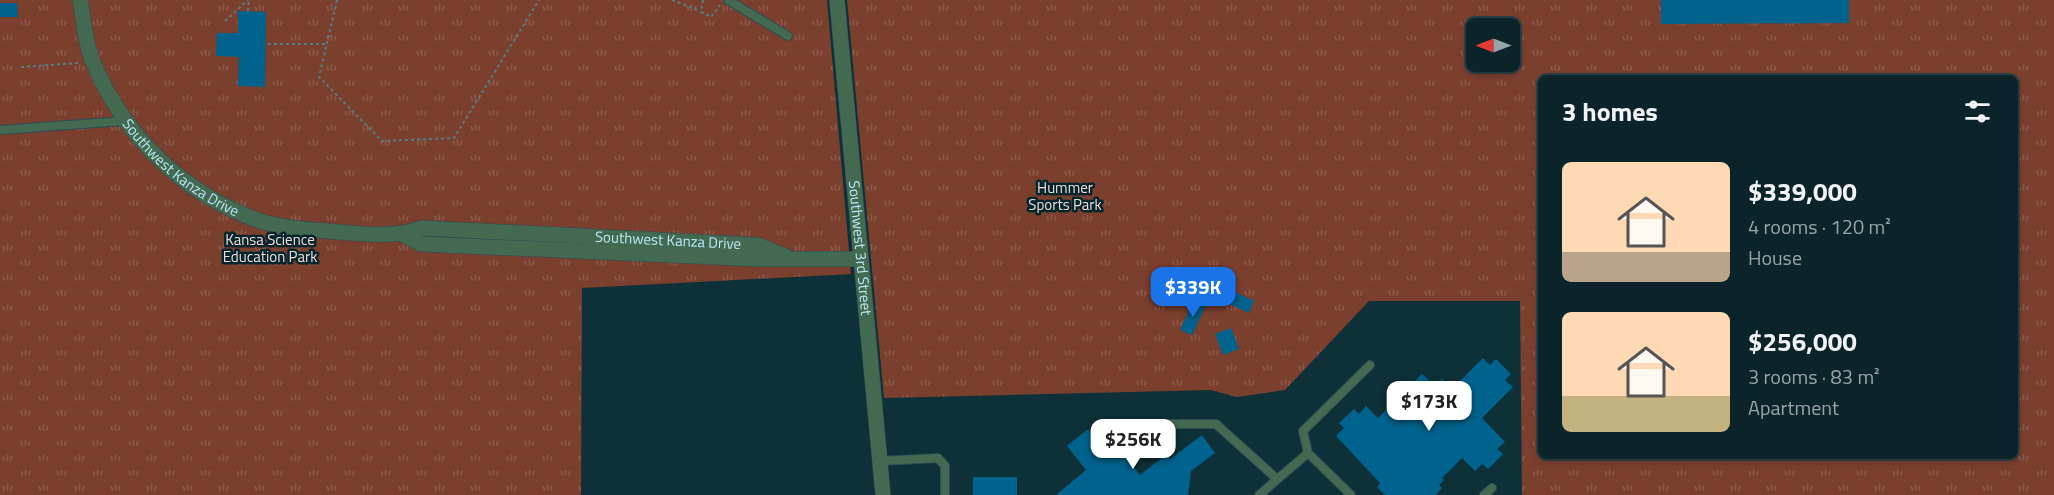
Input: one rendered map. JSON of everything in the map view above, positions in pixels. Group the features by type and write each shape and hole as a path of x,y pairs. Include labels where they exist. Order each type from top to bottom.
{"street":[{"name":"Southwest Kanza Drive","path":"80,0 92,61 124,121 143,146 171,172 223,204 261,221 298,228 404,235 421,244 759,259 787,257 860,259"},
{"name":"Southwest 3rd Street","path":"837,0 883,495"}],"lane":[{"path":"728,0 788,36"},
{"path":"0,130 124,121"},
{"path":"1351,495 1308,453 1303,431 1370,364"},
{"path":"1139,424 1216,424 1277,479"},
{"path":"1259,495 1308,453"},
{"path":"880,461 938,458 945,466 945,495"},
{"path":"1485,495 1492,488"}],"path":[{"path":"248,0 248,12"},
{"path":"225,21 248,0"},
{"path":"337,0 319,77 382,141 454,138 539,0"},
{"path":"672,0 711,17 723,0"},
{"path":"701,12 703,0"},
{"path":"268,44 327,44"},
{"path":"21,67 92,61"}],"green space":[{"name":"Kansa Science Education Park","path":"0,0 827,0 851,274 582,288 581,495 0,495"},
{"name":"Hummer Sports Park","path":"847,0 2054,0 2054,495 1522,495 1520,301 1369,301 1285,390 1237,397 1211,390 884,398"}],"building":[{"path":"1661,0 1849,0 1849,23 1661,24"},
{"path":"0,3 17,3 18,17 0,17"},
{"path":"238,11 266,12 265,87 238,86 239,57 216,56 217,33 238,33"},
{"path":"1224,287 1254,301 1249,313 1219,299"},
{"path":"1194,300 1206,305 1192,335 1180,330"},
{"path":"1231,328 1239,349 1223,355 1215,334"},
{"path":"1483,358 1490,365 1496,359 1511,374 1505,380 1513,387 1482,418 1505,442 1497,449 1503,454 1488,469 1482,464 1475,471 1462,458 1442,478 1444,480 1439,485 1442,488 1436,495 1385,495 1377,487 1380,483 1336,436 1344,428 1339,423 1354,409 1359,414 1366,406 1378,418 1422,374 1435,386 1442,379 1452,389"},
{"path":"1088,429 1108,453 1117,446 1140,475 1167,454 1170,459 1202,435 1215,453 1191,471 1188,495 1056,495 1086,470 1067,446"},
{"path":"973,477 1017,477 1017,495 973,495"}]}
